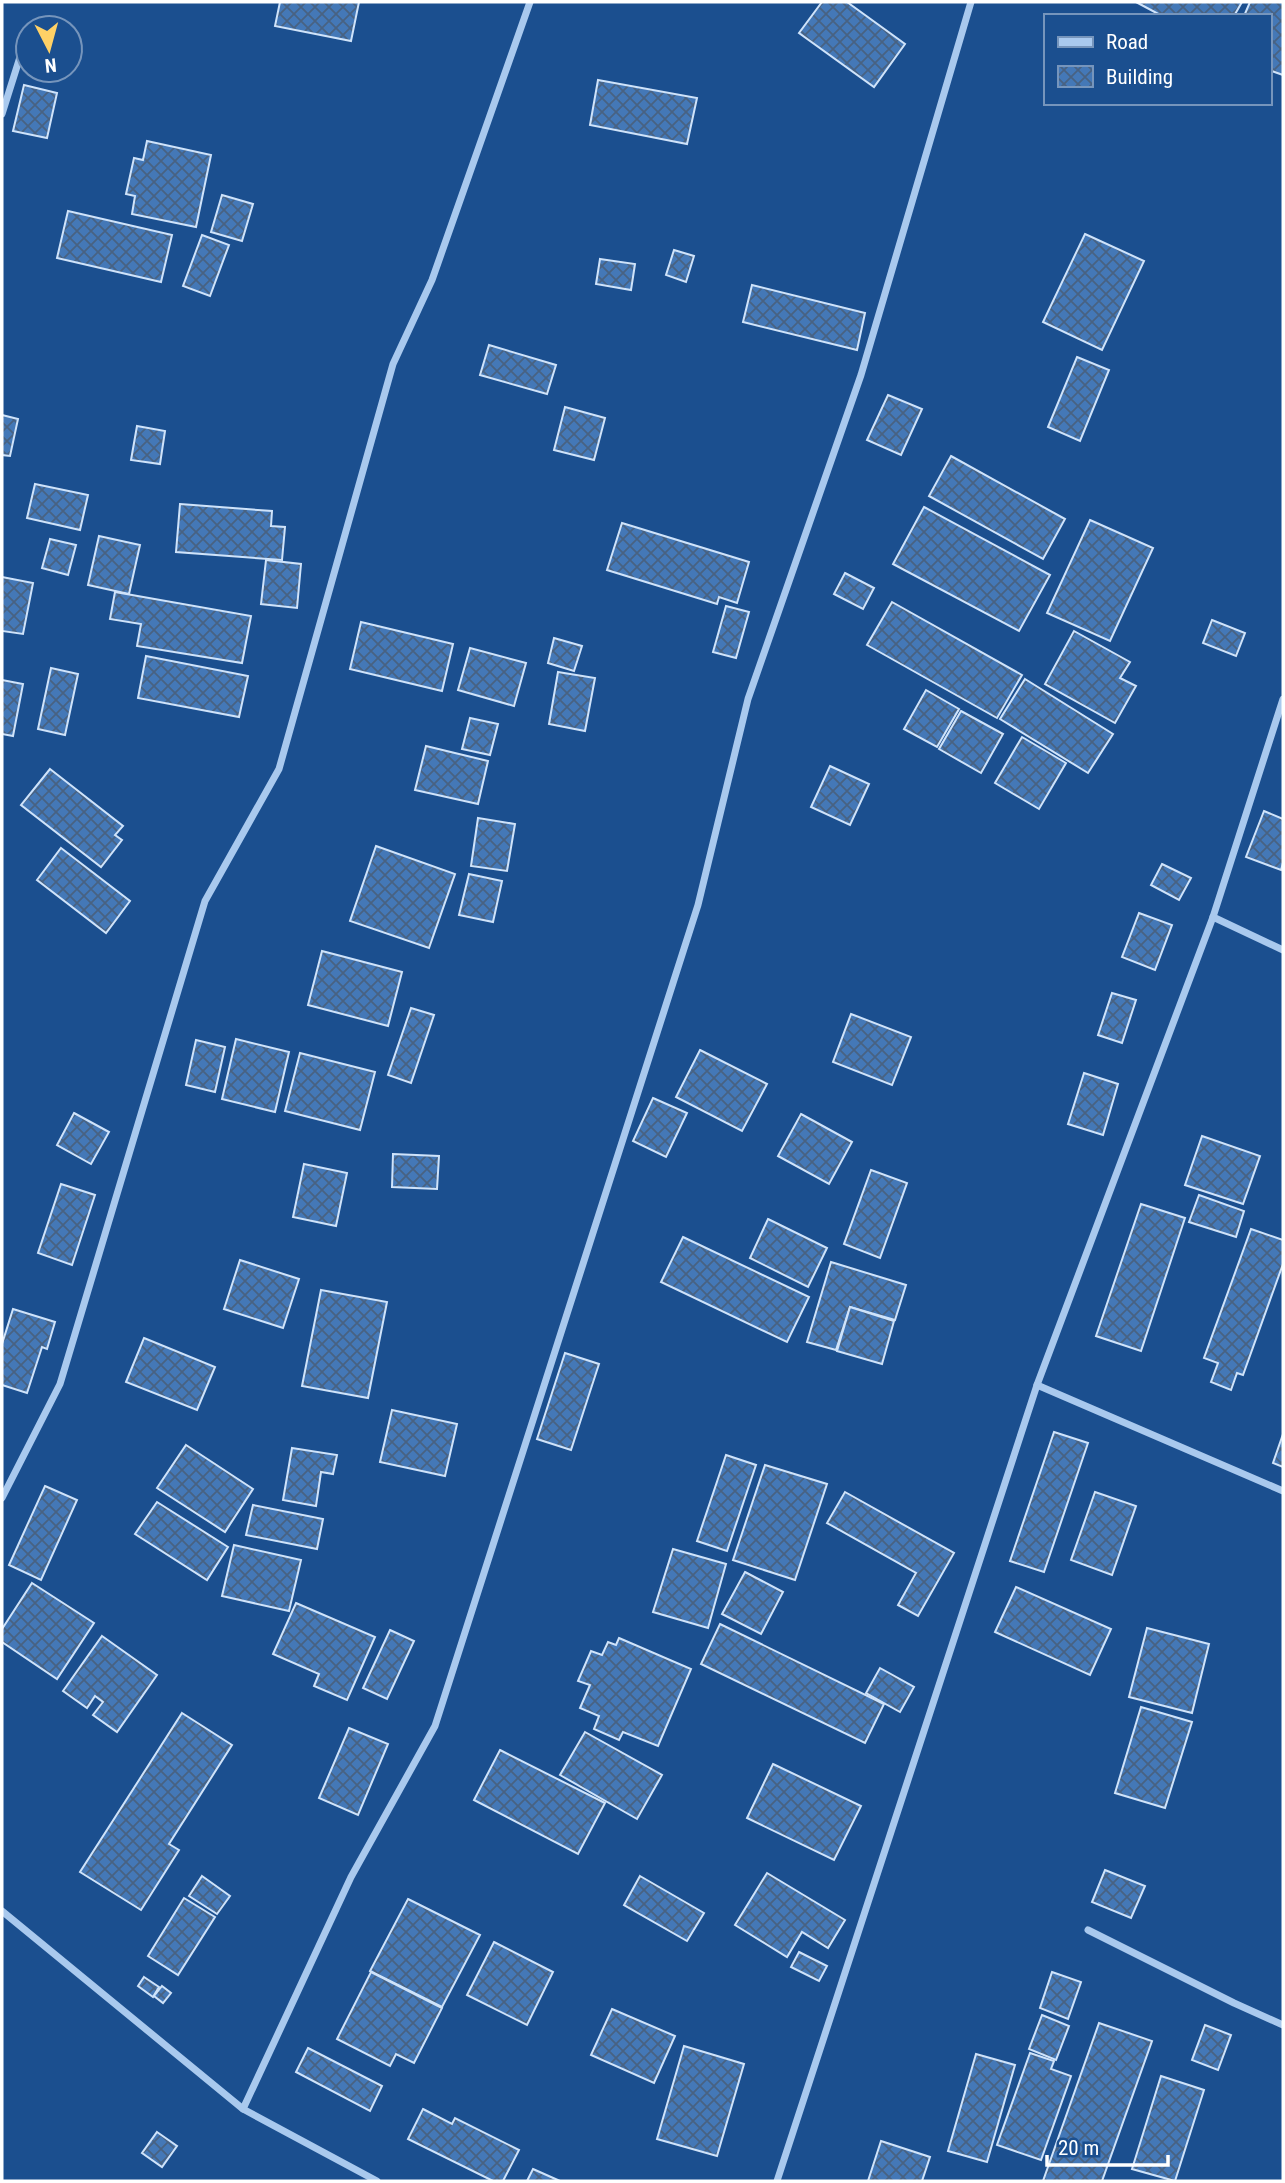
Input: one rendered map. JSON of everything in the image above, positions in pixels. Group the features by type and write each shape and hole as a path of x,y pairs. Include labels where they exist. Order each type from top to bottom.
{"street":[{"path":"2,1498 60,1384 205,901 279,768 393,364 432,279 530,2"},
{"path":"243,2109 351,1877 435,1726 698,905 748,699 861,375 971,2"},
{"path":"2,114 14,76"},
{"path":"777,2181 1037,1385 1213,917 1283,699"},
{"path":"1213,917 1283,950"},
{"path":"1037,1385 1283,1492"},
{"path":"2,1912 243,2109 377,2181"},
{"path":"1088,1930 1283,2025"}],"building":[{"path":"280,2 359,2 351,41 275,26"},
{"path":"822,2 847,2 905,44 874,87 799,33"},
{"path":"1136,2 1242,2 1235,14 1158,14"},
{"path":"1250,2 1283,2 1283,75 1271,71 1271,14 1245,14"},
{"path":"598,80 697,98 687,144 590,125"},
{"path":"24,85 57,93 47,138 13,131"},
{"path":"147,141 211,155 196,227 132,214 135,196 126,194 134,158 143,160"},
{"path":"222,195 253,204 242,241 211,232"},
{"path":"68,211 172,235 161,282 57,258"},
{"path":"1085,234 1144,261 1102,350 1043,322"},
{"path":"202,235 229,245 210,296 183,286"},
{"path":"674,250 694,256 686,282 666,275"},
{"path":"600,259 635,264 631,290 596,284"},
{"path":"752,285 865,313 857,350 743,322"},
{"path":"489,345 556,365 547,394 480,375"},
{"path":"1077,357 1109,370 1080,441 1048,427"},
{"path":"888,395 922,409 901,455 867,440"},
{"path":"565,407 605,418 594,460 554,450"},
{"path":"2,415 18,419 10,456 2,455"},
{"path":"137,426 165,431 160,464 131,460"},
{"path":"951,456 1065,519 1043,559 929,496"},
{"path":"35,484 88,495 80,530 27,518"},
{"path":"180,504 272,511 271,526 285,527 282,560 176,552"},
{"path":"924,507 1050,575 1019,631 893,564"},
{"path":"1090,520 1153,548 1110,641 1047,613"},
{"path":"622,523 749,562 737,603 719,597 717,604 607,570"},
{"path":"99,536 140,545 129,594 88,585"},
{"path":"50,539 76,545 68,575 42,568"},
{"path":"266,560 301,564 297,608 261,604"},
{"path":"845,573 874,588 863,609 834,594"},
{"path":"2,577 33,583 23,634 2,631"},
{"path":"115,592 251,616 242,663 137,646 141,624 110,619"},
{"path":"892,602 1022,675 997,718 867,645"},
{"path":"726,606 749,612 736,658 713,652"},
{"path":"1212,620 1245,633 1236,656 1203,643"},
{"path":"361,622 453,644 442,691 350,669"},
{"path":"1074,631 1130,662 1120,678 1136,686 1115,723 1045,684"},
{"path":"554,638 582,646 574,671 548,663"},
{"path":"470,648 526,663 514,706 458,690"},
{"path":"146,656 248,676 239,717 138,698"},
{"path":"51,668 78,674 65,735 38,729"},
{"path":"558,672 595,678 585,731 549,724"},
{"path":"1025,679 1113,734 1088,773 1000,719"},
{"path":"2,680 23,684 13,736 2,734"},
{"path":"926,690 959,709 937,747 904,729"},
{"path":"961,711 1003,734 981,773 939,749"},
{"path":"470,718 498,724 490,755 462,749"},
{"path":"1022,737 1066,763 1039,809 995,783"},
{"path":"426,746 488,761 478,804 415,790"},
{"path":"830,766 869,784 850,825 811,807"},
{"path":"50,769 123,826 115,835 122,840 101,867 21,805"},
{"path":"1264,811 1283,819 1281,870 1246,857"},
{"path":"478,818 515,824 507,871 471,866"},
{"path":"376,846 455,874 429,948 350,921"},
{"path":"61,848 130,901 106,933 37,880"},
{"path":"1162,864 1191,878 1179,900 1151,885"},
{"path":"469,874 502,881 493,922 459,915"},
{"path":"1139,913 1172,925 1155,970 1122,957"},
{"path":"322,951 402,972 388,1026 308,1005"},
{"path":"1112,993 1136,1000 1122,1043 1098,1035"},
{"path":"411,1008 434,1015 411,1083 388,1075"},
{"path":"851,1014 911,1037 892,1085 833,1062"},
{"path":"236,1039 289,1052 275,1112 222,1099"},
{"path":"196,1040 225,1047 215,1092 186,1085"},
{"path":"700,1050 767,1084 742,1131 676,1097"},
{"path":"300,1053 375,1072 360,1130 285,1111"},
{"path":"1084,1073 1118,1084 1103,1135 1068,1124"},
{"path":"653,1098 687,1113 666,1157 633,1141"},
{"path":"74,1113 109,1132 91,1164 57,1145"},
{"path":"801,1114 852,1142 829,1184 778,1156"},
{"path":"1202,1136 1260,1156 1243,1204 1185,1185"},
{"path":"393,1154 439,1156 437,1189 392,1187"},
{"path":"304,1164 347,1173 336,1226 293,1217"},
{"path":"871,1170 907,1183 880,1258 844,1244"},
{"path":"61,1184 95,1195 72,1265 38,1253"},
{"path":"1199,1195 1244,1211 1236,1237 1189,1222"},
{"path":"1141,1204 1185,1218 1141,1351 1096,1336"},
{"path":"768,1219 827,1248 808,1287 750,1258"},
{"path":"1251,1229 1283,1240 1283,1264 1243,1375 1237,1373 1231,1390 1211,1382 1218,1363 1204,1358"},
{"path":"683,1237 809,1297 787,1342 661,1282"},
{"path":"240,1260 299,1279 283,1328 224,1309"},
{"path":"831,1262 906,1285 895,1320 850,1307 836,1350 807,1342"},
{"path":"321,1290 387,1302 368,1398 302,1386"},
{"path":"850,1307 894,1321 882,1364 837,1351"},
{"path":"13,1309 55,1322 47,1349 42,1347 27,1393 2,1385 2,1344"},
{"path":"144,1338 215,1367 197,1410 126,1382"},
{"path":"565,1353 599,1364 571,1450 537,1439"},
{"path":"392,1410 457,1424 445,1476 380,1462"},
{"path":"1054,1432 1088,1443 1044,1572 1010,1561"},
{"path":"1283,1434 1283,1467 1273,1463"},
{"path":"186,1445 253,1489 225,1532 157,1488"},
{"path":"292,1448 337,1455 333,1474 321,1472 316,1506 283,1500"},
{"path":"726,1455 756,1465 727,1551 697,1541"},
{"path":"765,1465 827,1484 795,1580 733,1560"},
{"path":"45,1486 77,1500 41,1580 9,1565"},
{"path":"845,1492 954,1553 918,1616 898,1605 916,1573 827,1523"},
{"path":"1095,1492 1136,1506 1112,1575 1071,1560"},
{"path":"157,1502 228,1547 207,1580 135,1534"},
{"path":"253,1505 323,1519 317,1549 246,1535"},
{"path":"234,1545 301,1560 289,1611 222,1596"},
{"path":"673,1549 726,1564 708,1628 653,1612"},
{"path":"745,1572 783,1592 761,1634 722,1614"},
{"path":"32,1583 94,1623 57,1679 2,1642 2,1629"},
{"path":"1016,1587 1111,1629 1090,1675 995,1632"},
{"path":"296,1603 375,1637 347,1700 314,1686 319,1674 273,1654"},
{"path":"720,1624 884,1704 865,1743 701,1664"},
{"path":"1147,1628 1209,1644 1192,1713 1129,1697"},
{"path":"390,1630 414,1641 387,1699 363,1688"},
{"path":"102,1636 157,1675 117,1732 93,1715 103,1702 95,1696 87,1708 63,1691"},
{"path":"619,1638 691,1669 658,1746 623,1732 619,1740 594,1729 599,1716 580,1708 590,1685 578,1681 591,1651 602,1655 608,1642 616,1645"},
{"path":"880,1668 914,1687 900,1712 866,1693"},
{"path":"1141,1707 1192,1722 1165,1808 1115,1793"},
{"path":"182,1713 232,1745 169,1844 179,1850 141,1910 80,1872"},
{"path":"349,1728 388,1744 358,1815 319,1798"},
{"path":"585,1732 662,1775 637,1819 560,1775"},
{"path":"500,1750 605,1803 578,1854 474,1800"},
{"path":"773,1764 861,1806 834,1860 747,1818"},
{"path":"1105,1870 1145,1886 1131,1918 1092,1902"},
{"path":"767,1873 845,1920 828,1948 802,1932 787,1957 735,1925"},
{"path":"202,1876 230,1896 217,1914 189,1896"},
{"path":"640,1876 704,1913 687,1941 624,1905"},
{"path":"184,1898 215,1917 178,1975 148,1956"},
{"path":"408,1899 480,1935 442,2007 370,1971"},
{"path":"494,1942 553,1972 527,2025 467,1995"},
{"path":"799,1952 827,1966 819,1981 791,1967"},
{"path":"371,1972 442,2008 414,2063 396,2054 390,2066 337,2039"},
{"path":"1052,1972 1081,1982 1068,2019 1040,2008"},
{"path":"144,1977 159,1987 153,1997 138,1986"},
{"path":"162,1986 171,1993 163,2003 154,1996"},
{"path":"612,2009 675,2036 654,2083 591,2055"},
{"path":"1042,2015 1069,2026 1056,2060 1029,2049"},
{"path":"1099,2023 1152,2041 1102,2181 1043,2181"},
{"path":"1205,2025 1231,2035 1218,2070 1192,2060"},
{"path":"684,2046 744,2064 717,2156 657,2139"},
{"path":"308,2048 382,2086 370,2111 296,2072"},
{"path":"1030,2053 1054,2061 1051,2069 1071,2076 1041,2160 997,2145"},
{"path":"976,2054 1015,2065 987,2162 948,2151"},
{"path":"1161,2076 1204,2090 1175,2181 1132,2169"},
{"path":"423,2109 452,2124 455,2118 519,2150 503,2181 493,2181 408,2139"},
{"path":"157,2132 177,2146 162,2167 142,2153"},
{"path":"881,2141 930,2157 922,2181 868,2181"},
{"path":"533,2169 560,2181 527,2181"}]}
